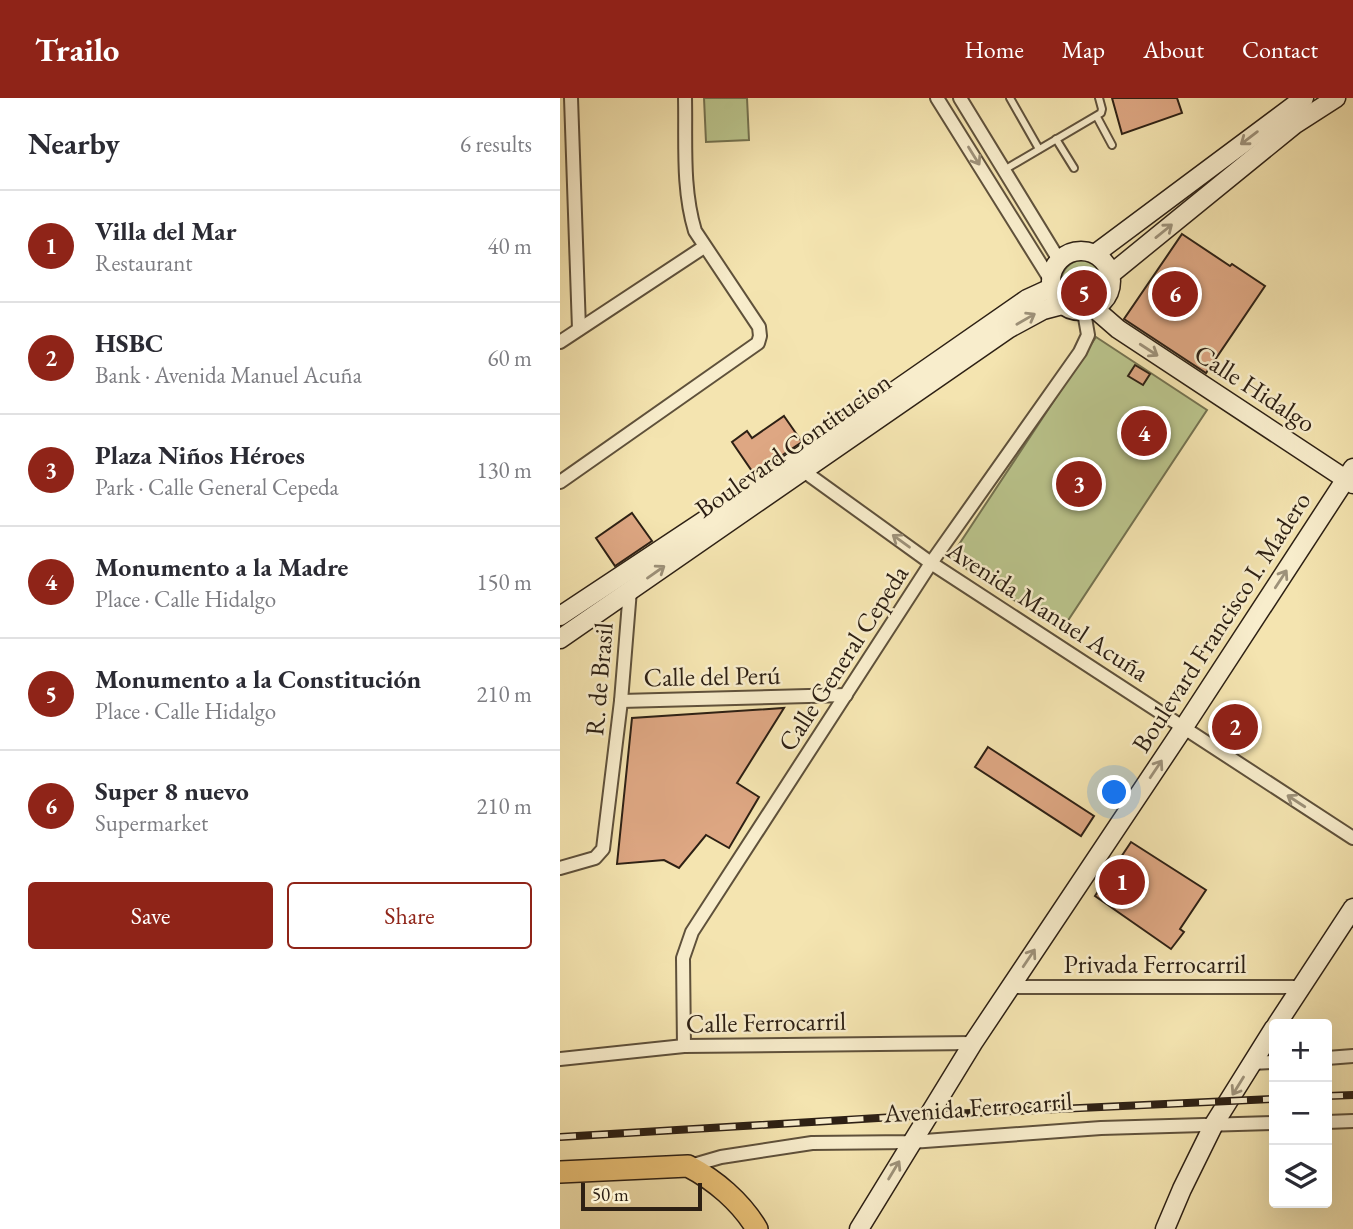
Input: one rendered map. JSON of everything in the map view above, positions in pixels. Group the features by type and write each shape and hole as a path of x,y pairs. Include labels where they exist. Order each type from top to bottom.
{"main road":[{"name":"Avenida Ferrocarril","path":"560,1172 688,1166"},
{"path":"688,1166 705,1175 727,1194 743,1209 757,1229"}],"street":[{"path":"571,98 579,329"},
{"path":"560,482 758,343 759,327 704,247 689,213 685,98"},
{"path":"937,98 1062,305 1072,311 1089,310 1103,303 1112,284 1105,262 1095,254 1082,251 1070,253 1059,260 1053,268 1051,283"},
{"path":"960,98 1059,260"},
{"path":"1111,274 1294,125 1336,98"},
{"path":"1294,125 1296,100"},
{"path":"1095,254 1296,100"},
{"path":"560,342 704,247"},
{"name":"Boulevard Contitucion","path":"560,639 1051,283"},
{"name":"Boulevard Contitucion","path":"560,616 797,467 1018,323 1043,310 1062,305"},
{"name":"Calle Hidalgo","path":"1089,310 1350,477"},
{"name":"Calle General Cepeda","path":"684,1046 683,958 692,932 931,563 1080,352 1088,335 1089,310"},
{"name":"Avenida Manuel Acuña","path":"797,467 931,563 1353,838"},
{"name":"Boulevard Francisco I. Madero","path":"859,1229 1010,986 1350,477"},
{"name":"R. de Brasil","path":"560,868 596,859 603,849 621,701 630,590"},
{"name":"Calle del Perú","path":"621,701 846,695"},
{"path":"1279,1019 1353,908"},
{"name":"Privada Ferrocarril","path":"1010,986 1300,986"},
{"path":"1165,1229 1213,1124 1269,1036"},
{"name":"Calle Ferrocarril","path":"560,1059 684,1046 973,1043"},
{"path":"1332,1058 1353,1056"},
{"path":"1252,1063 1269,1062"},
{"path":"1332,1122 1353,1121"},
{"name":"Avenida Ferrocarril","path":"688,1166 721,1157 812,1143 911,1142 1101,1128 1269,1123"}],"lane":[{"path":"1010,98 1039,149"},
{"path":"1003,170 1097,117 1102,109 1099,98"},
{"path":"1097,117 1112,145"},
{"path":"1056,139 1074,168"}],"green space":[{"path":"704,98 747,98 749,140 706,142"},
{"path":"1083,260 1099,266 1105,282 1099,298 1083,304 1067,298 1061,282 1067,266"},
{"path":"1096,337 1207,410 1061,631 950,558"}],"building":[{"path":"1112,98 1177,98 1182,113 1122,134"},
{"path":"1182,234 1265,286 1206,373 1124,319"},
{"path":"1135,365 1150,374 1143,385 1128,376"},
{"path":"784,416 802,442 754,474 732,442 747,431 752,438"},
{"path":"632,513 652,541 615,566 596,538"},
{"path":"784,708 737,783 759,797 729,848 706,835 679,868 664,860 617,864 632,718"},
{"path":"1225,709 1256,729 1246,744 1215,724"},
{"path":"988,747 1094,816 1081,836 975,767"},
{"path":"1131,842 1206,890 1180,929 1184,932 1171,949 1095,896"}],"railway":[{"path":"1332,1096 1353,1095"},
{"path":"560,1137 928,1115 1269,1099"}],"place":[{"name":"Monumento a la Constitución","path":"1084,293"},
{"name":"Super 8 nuevo","path":"1175,294"},
{"name":"Monumento a la Madre","path":"1144,433"},
{"name":"Plaza Niños Héroes","path":"1079,484"},
{"name":"HSBC","path":"1235,727"},
{"name":"Villa del Mar","path":"1122,882"}]}
